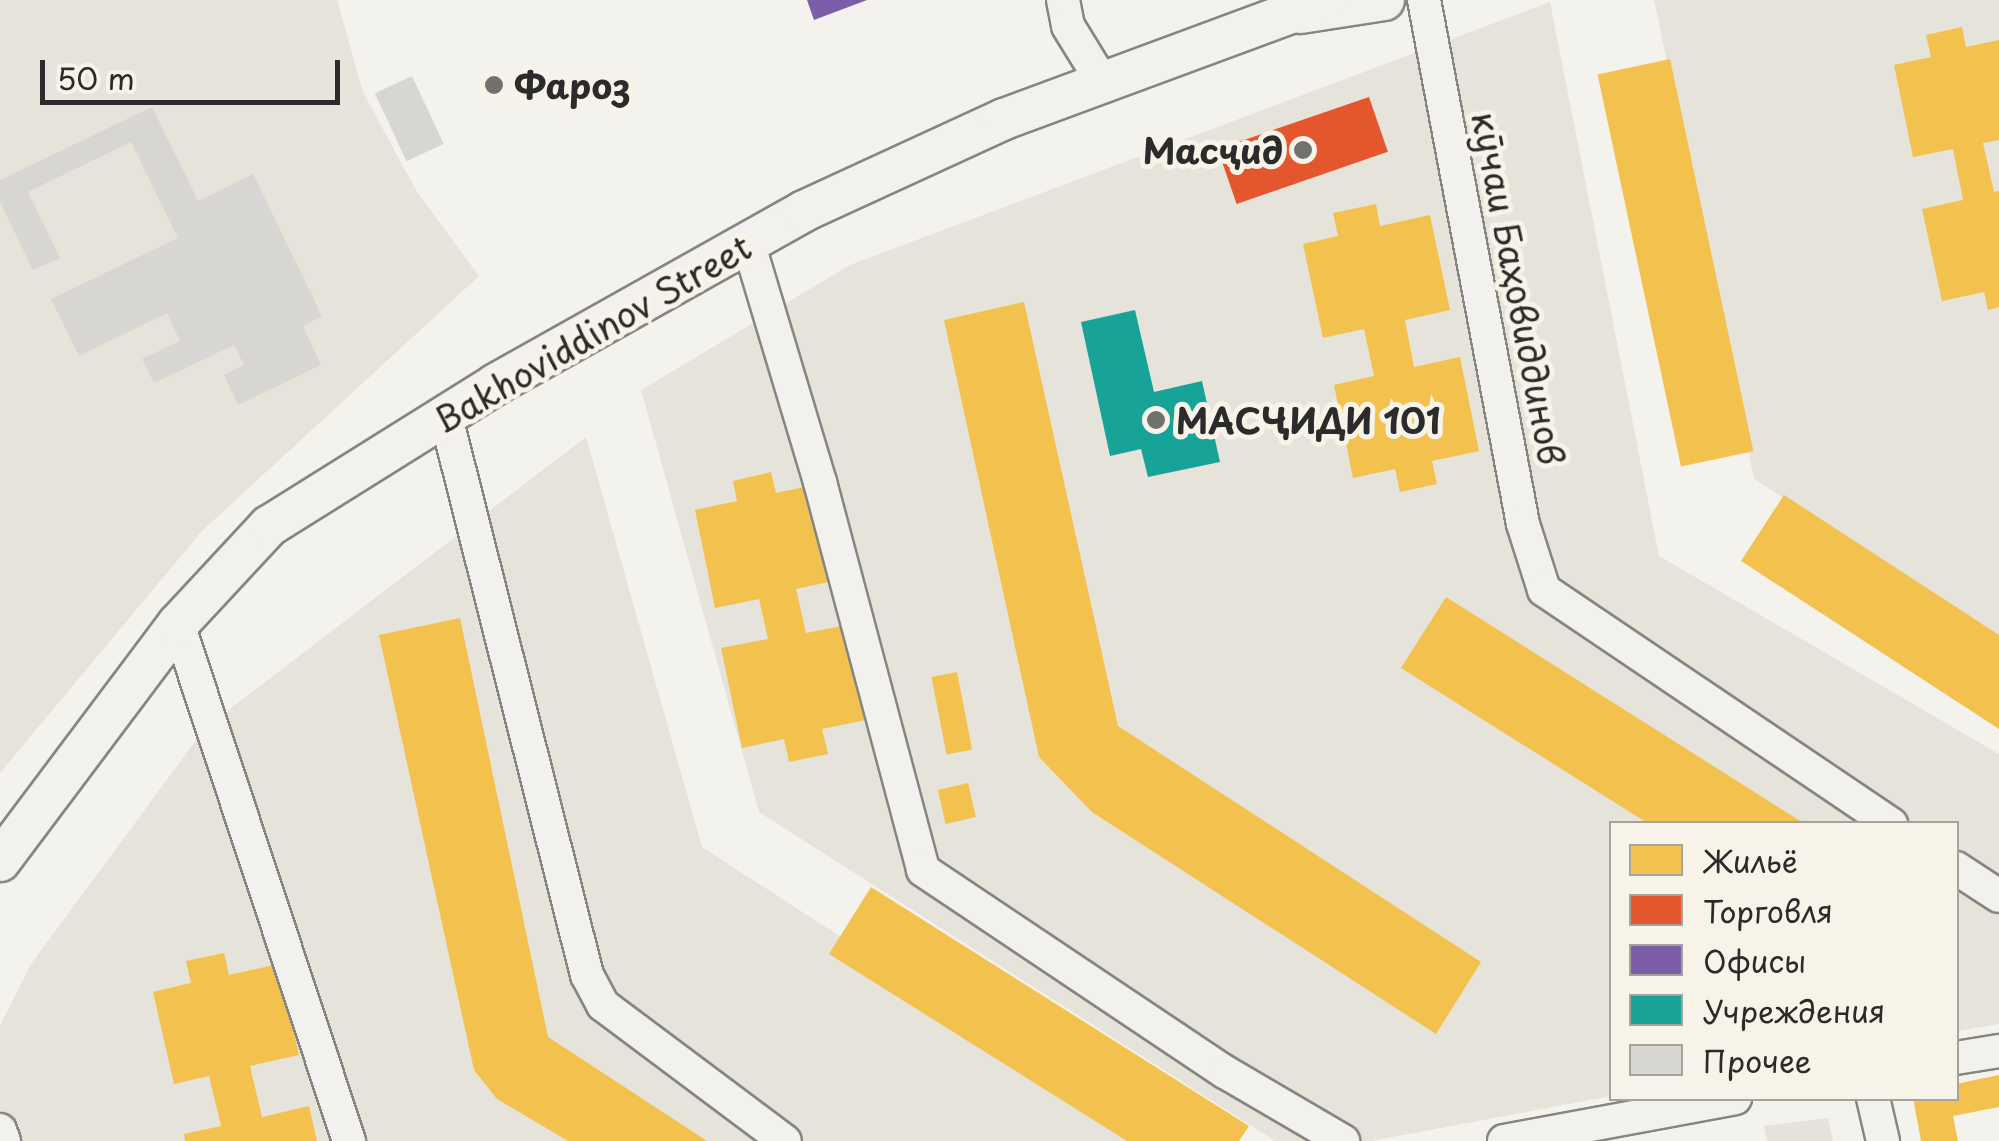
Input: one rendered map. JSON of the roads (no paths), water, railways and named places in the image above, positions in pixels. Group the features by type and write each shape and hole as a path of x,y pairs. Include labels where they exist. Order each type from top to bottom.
{"street":[{"path":"1064,0 1068,26 1103,83"},
{"name":"Bakhoviddinov Street","path":"0,861 178,624 269,526 446,417 748,242 1004,119 1325,0"},
{"path":"1298,8 1384,0"},
{"name":"кӯчаи Баҳовиддинов","path":"1424,0 1523,524 1544,590 1887,821"},
{"path":"748,242 820,482 923,870 1225,1072 1343,1141"},
{"path":"446,417 587,975 602,1004 785,1141"},
{"path":"178,624 349,1141"},
{"path":"1959,870 1999,896"},
{"path":"1959,1058 1999,1051"},
{"path":"1504,1141 1719,1101"},
{"path":"1874,1101 1882,1141"},
{"path":"0,1130 4,1141"}],"place":[{"name":"Фароз","path":"494,85"},
{"name":"Масҷид","path":"1303,150"},
{"name":"МАСҶИДИ 101","path":"1156,420"}]}
